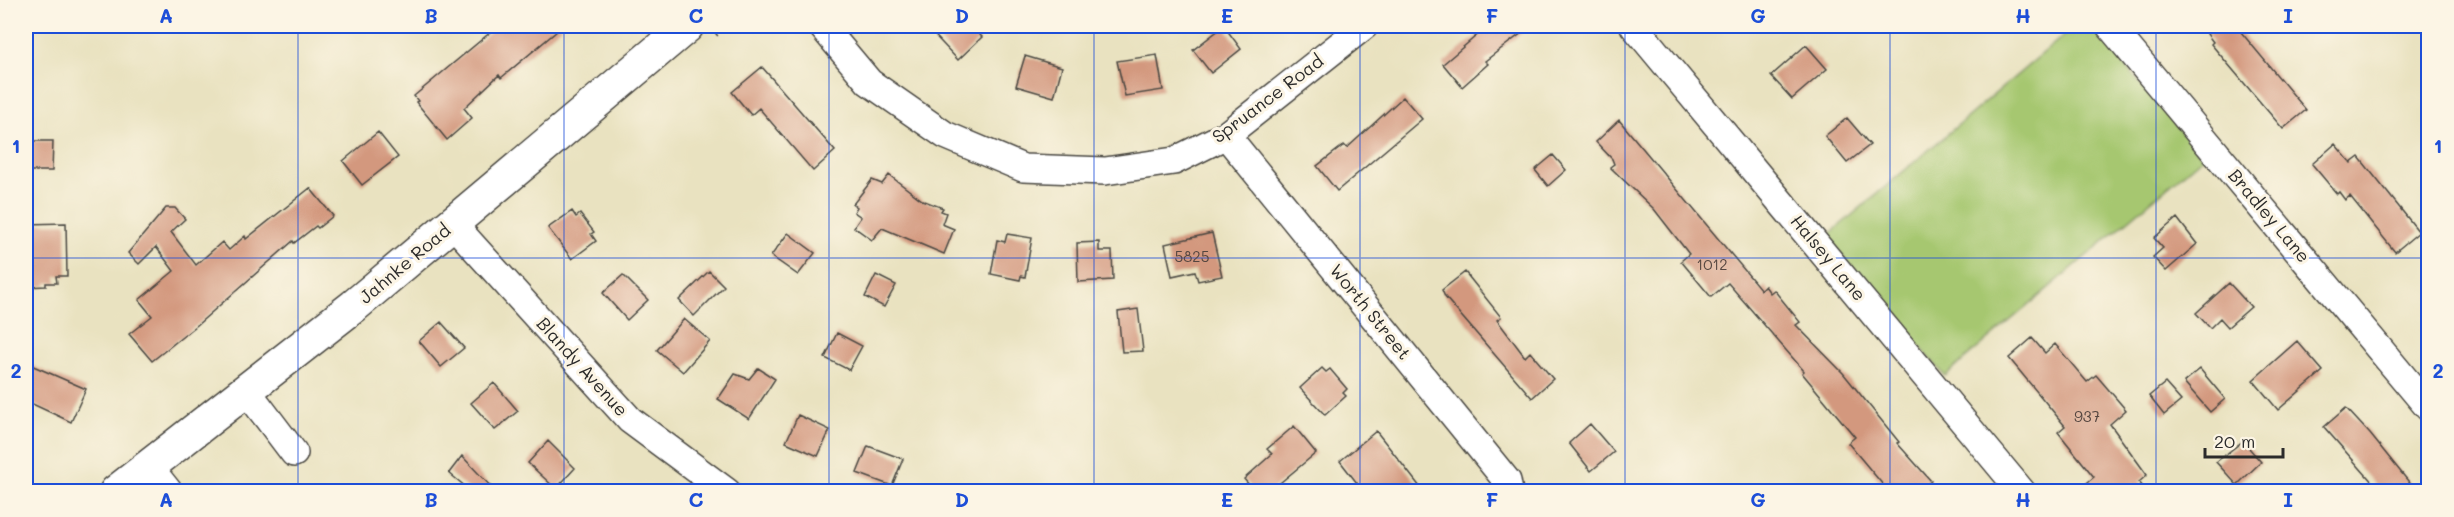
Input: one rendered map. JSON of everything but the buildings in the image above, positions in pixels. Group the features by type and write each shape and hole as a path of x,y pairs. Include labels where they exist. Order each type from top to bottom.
{"main road":[{"name":"Jahnke Road","path":"116,492 159,479 247,391 453,224 687,26"}],"street":[{"name":"Spruance Road","path":"822,26 869,82 945,135 1023,168 1105,171 1174,161 1226,135 1364,26"},
{"name":"Halsey Lane","path":"1634,26 2022,492"},
{"name":"Bradley Lane","path":"2110,26 2428,407"},
{"name":"Worth Street","path":"1226,135 1508,481 1509,492"},
{"name":"Blandy Avenue","path":"453,224 630,420 720,490"},
{"path":"247,391 294,453"}],"green space":[{"path":"2075,26 2091,26 2203,157 1945,376 1826,237"}]}
